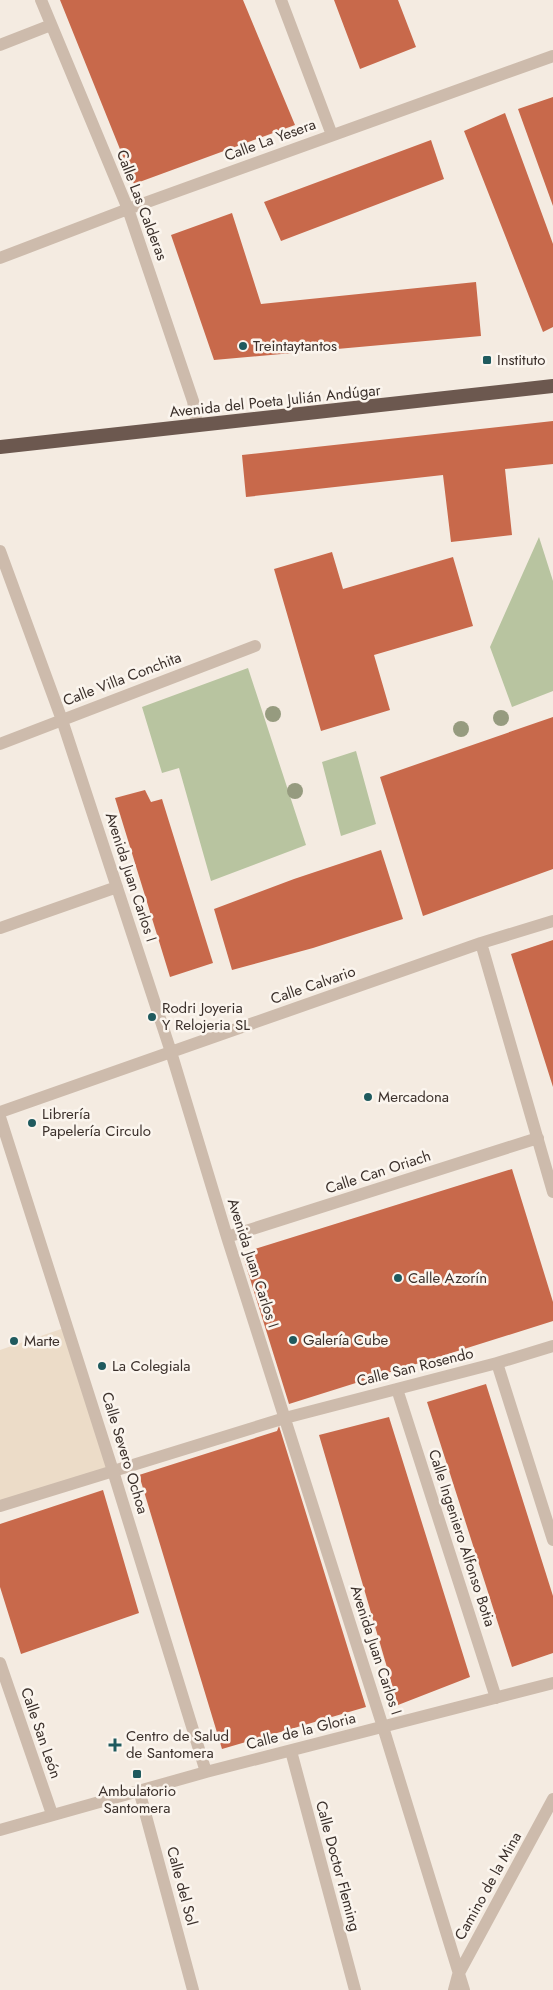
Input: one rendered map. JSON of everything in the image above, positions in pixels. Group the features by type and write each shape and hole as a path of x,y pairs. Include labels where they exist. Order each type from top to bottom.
{"highway":[{"name":"Avenida del Poeta Julián Andúgar","path":"0,447 553,386"}],"street":[{"name":"Calle Las Calderas","path":"41,0 128,209 193,401 197,426"},
{"path":"281,0 332,135"},
{"path":"0,45 51,25"},
{"name":"Calle La Yesera","path":"0,258 128,209 553,56"},
{"name":"Avenida Juan Carlos I","path":"0,551 62,720 171,1052 227,1237 383,1727 464,1990"},
{"name":"Calle Villa Conchita","path":"0,744 255,646"},
{"path":"0,928 117,887"},
{"name":"Calle Calvario","path":"0,1112 481,943 553,921"},
{"path":"481,943 553,1192"},
{"name":"Calle Severo Ochoa","path":"0,1117 114,1470 206,1772"},
{"name":"Calle Can Oriach","path":"227,1237 538,1138"},
{"name":"Calle San Rosendo","path":"114,1470 285,1418 497,1363 553,1346"},
{"path":"497,1363 553,1540"},
{"name":"Calle Ingeniero Alfonso Botia","path":"397,1389 496,1698"},
{"path":"0,1506 114,1470"},
{"name":"Calle San León","path":"0,1664 52,1814"},
{"name":"Calle de la Gloria","path":"0,1830 206,1772 553,1683"},
{"name":"Calle Doctor Fleming","path":"291,1751 355,1990"},
{"name":"Calle del Sol","path":"139,1790 193,1990"},
{"name":"Camino de la Mina","path":"454,1990 458,1975 553,1799"}],"green space":[{"path":"539,537 553,581 553,691 512,707 490,647"},
{"path":"248,668 306,845 211,881 179,768 162,773 142,707"},
{"path":"356,751 376,824 341,836 322,762"}],"shaded area":[{"path":"67,1327 113,1471 0,1506 0,1350"}],"building":[{"path":"60,0 243,0 295,125 134,184"},
{"path":"334,0 398,0 416,47 360,69"},
{"path":"553,97 553,206 518,109"},
{"path":"505,113 553,244 553,327 543,332 464,131"},
{"path":"431,140 444,179 281,241 264,202"},
{"path":"232,213 261,304 476,282 481,336 214,360 171,235"},
{"path":"553,421 553,464 505,469 512,535 451,542 443,475 246,497 242,455"},
{"path":"332,552 343,589 453,557 473,626 374,655 390,710 321,731 274,569"},
{"path":"553,717 553,869 423,916 380,777"},
{"path":"145,790 151,802 162,799 213,963 170,977 115,798"},
{"path":"381,850 403,919 313,948 232,970 214,909 294,879"},
{"path":"553,940 553,1087 511,954"},
{"name":"Calle Azorín","path":"512,1169 553,1302 553,1321 289,1404 242,1253"},
{"path":"486,1384 553,1596 553,1653 512,1667 427,1402"},
{"path":"389,1417 470,1677 398,1705 319,1435"},
{"path":"279,1426 366,1707 222,1749 139,1475 277,1431"},
{"path":"103,1490 139,1613 21,1654 0,1587 0,1524"}],"place":[{"name":"Treintaytantos","path":"243,346"},
{"name":"Instituto","path":"487,360"},
{"name":"Rodri Joyeria Y Relojeria SL","path":"152,1017"},
{"name":"Mercadona","path":"368,1097"},
{"name":"Librería Papelería Circulo","path":"32,1123"},
{"name":"Calle Azorín","path":"398,1278"},
{"name":"Galería Cube","path":"293,1340"},
{"name":"Marte","path":"14,1341"},
{"name":"La Colegiala","path":"102,1366"},
{"name":"Centro de Salud de Santomera","path":"115,1745"},
{"name":"Ambulatorio Santomera","path":"137,1774"}]}
